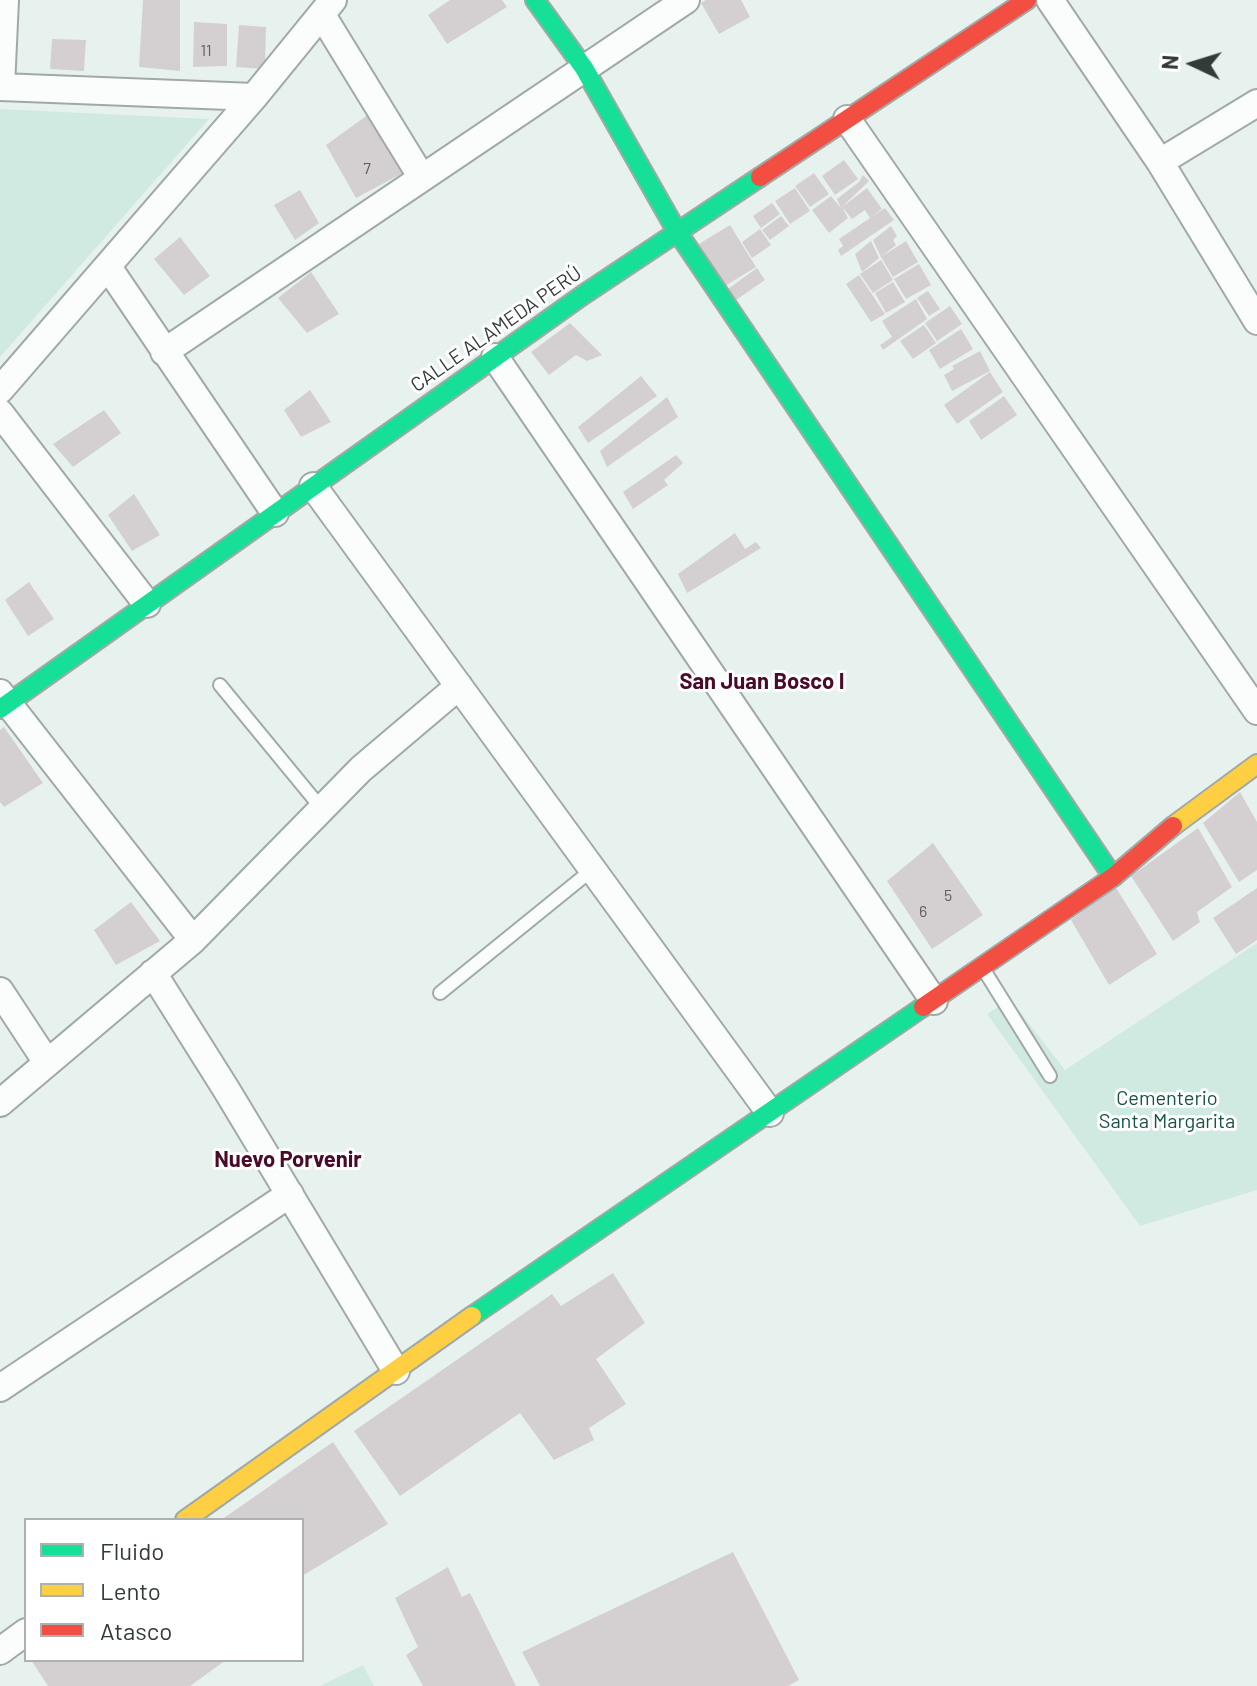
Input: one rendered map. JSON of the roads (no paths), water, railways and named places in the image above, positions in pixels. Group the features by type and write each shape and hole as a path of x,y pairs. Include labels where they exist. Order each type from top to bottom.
{"street":[{"path":"5,0 0,87 254,97"},
{"path":"535,0 584,68 676,230 1113,877"},
{"path":"164,352 686,0"},
{"name":"CALLE ALAMEDA PERÚ","path":"3,702 147,604 676,230 1027,0"},
{"path":"1050,0 1160,162 1257,321"},
{"path":"0,390 328,7 422,178"},
{"path":"1160,162 1257,103"},
{"path":"847,119 1257,711"},
{"path":"108,267 275,513"},
{"path":"495,357 934,1001"},
{"path":"0,413 147,604"},
{"path":"313,486 770,1113"},
{"path":"0,1103 46,1061 193,940 361,769 459,686"},
{"path":"3,702 193,940"},
{"path":"188,1518 1113,877 1181,820 1257,764"},
{"path":"153,973 396,1371"},
{"path":"0,991 46,1061"},
{"path":"0,1388 290,1194"},
{"path":"0,1651 24,1633"}],"lane":[{"path":"220,685 322,809"},
{"path":"440,993 593,869"},
{"path":"982,968 1050,1076"}],"district":[{"name":"San Juan Bosco I","path":"762,682"},
{"name":"Nuevo Porvenir","path":"288,1160"}],"park label":[{"name":"Cementerio Santa Margarita","path":"1167,1110"}]}
